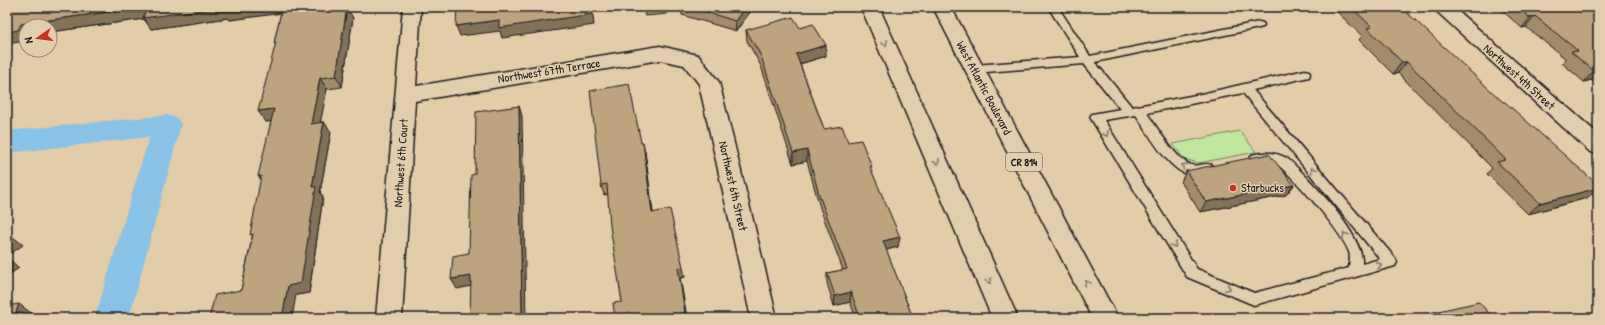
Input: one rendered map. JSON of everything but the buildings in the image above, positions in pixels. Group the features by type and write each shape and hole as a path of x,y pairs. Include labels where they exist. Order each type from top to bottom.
{"street":[{"name":"Northwest 6th Court","path":"389,318 412,7"},
{"path":"870,7 1005,318"},
{"name":"West Atlantic Boulevard","path":"942,7 1106,318"},
{"name":"Northwest 4th Street","path":"1441,7 1598,146"},
{"name":"Northwest 67th Terrace","path":"406,95 660,53 691,60"},
{"name":"Northwest 6th Street","path":"691,60 709,82 764,318"}],"lane":[{"path":"1053,7 1087,60 1181,165 1190,170 1217,166"},
{"path":"974,69 1087,60 1259,25"},
{"path":"1246,89 1390,262 1254,299 1192,274 1096,117 1246,89 1305,74"},
{"path":"1247,160 1263,156 1278,158 1292,168 1344,231 1356,252 1355,271"}],"green space":[{"path":"1240,131 1256,152 1198,163 1184,159 1173,144"}],"waterway":[{"path":"7,142 167,125 112,318"}],"place":[{"name":"Starbucks","path":"1233,188"}]}
